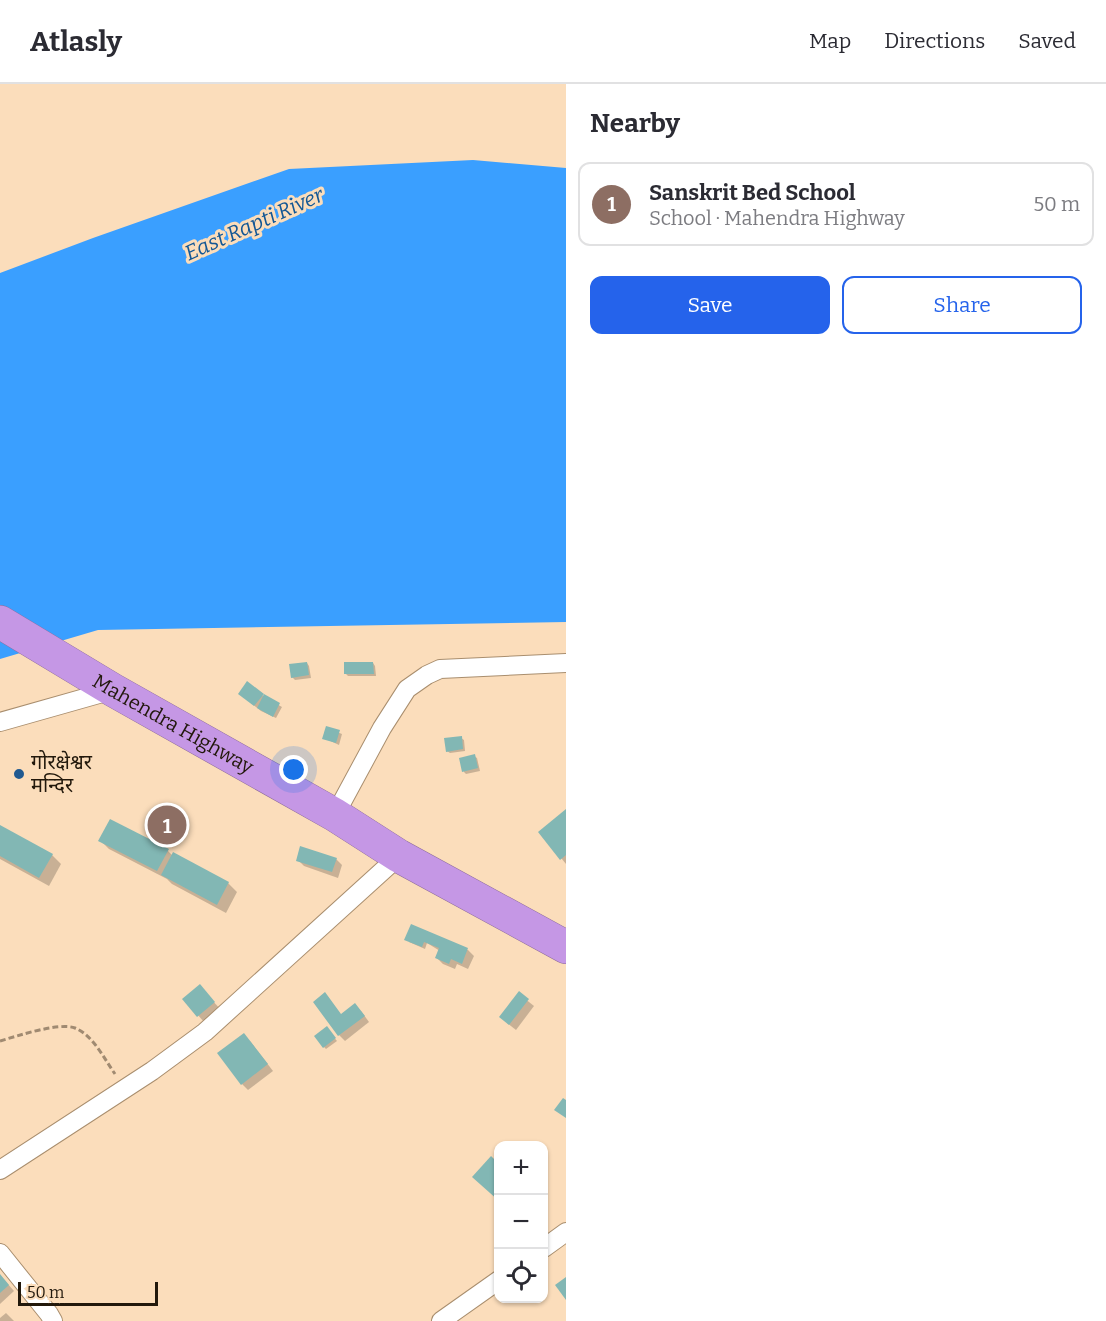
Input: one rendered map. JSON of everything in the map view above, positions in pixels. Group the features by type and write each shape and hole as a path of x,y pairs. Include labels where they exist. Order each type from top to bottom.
{"highway":[{"name":"Mahendra Highway","path":"0,622 113,690 335,815 399,856 566,947"}],"street":[{"path":"335,815 382,728 407,689 427,675 440,669 566,663"},
{"path":"0,722 113,690"},
{"path":"0,1170 125,1089 205,1032 399,856"},
{"path":"548,1245 566,1232"},
{"path":"0,1253 48,1319"},
{"path":"441,1321 494,1283"}],"path":[{"path":"0,1041 42,1029 74,1027 91,1040 125,1089"}],"water":[{"name":"East Rapti River","path":"473,160 566,168 566,622 98,630 0,659 0,273 289,169"}],"building":[{"path":"307,662 309,675 291,678 289,664"},
{"path":"344,662 373,662 374,674 344,674"},
{"path":"247,681 264,694 254,706 238,694"},
{"path":"264,694 280,703 273,717 257,708"},
{"path":"326,726 340,730 336,743 322,739"},
{"path":"462,736 463,749 446,752 444,738"},
{"path":"475,754 478,768 462,772 459,758"},
{"path":"566,809 566,855 560,860 538,832"},
{"path":"110,819 169,849 157,871 98,841"},
{"path":"0,825 53,854 39,878 0,856"},
{"path":"300,846 337,858 332,872 296,861"},
{"path":"173,852 229,882 217,905 161,875"},
{"path":"411,924 468,948 462,964 451,959 449,964 435,958 439,948 424,942 422,947 404,940"},
{"path":"200,984 215,1002 197,1017 182,999"},
{"path":"519,991 529,999 509,1025 499,1017"},
{"path":"325,992 341,1014 355,1003 365,1016 338,1036 313,1002"},
{"path":"327,1026 336,1038 323,1048 314,1036"},
{"path":"244,1033 268,1064 241,1085 217,1053"},
{"path":"563,1098 566,1100 566,1118 554,1110"},
{"path":"491,1156 494,1159 494,1197 472,1177"},
{"path":"0,1274 9,1285 0,1293"},
{"path":"566,1277 566,1300 555,1285"}],"place":[{"name":"गोरक्षेश्वर मन्दिर","path":"19,774"},
{"name":"Sanskrit Bed School","path":"167,825"}]}
